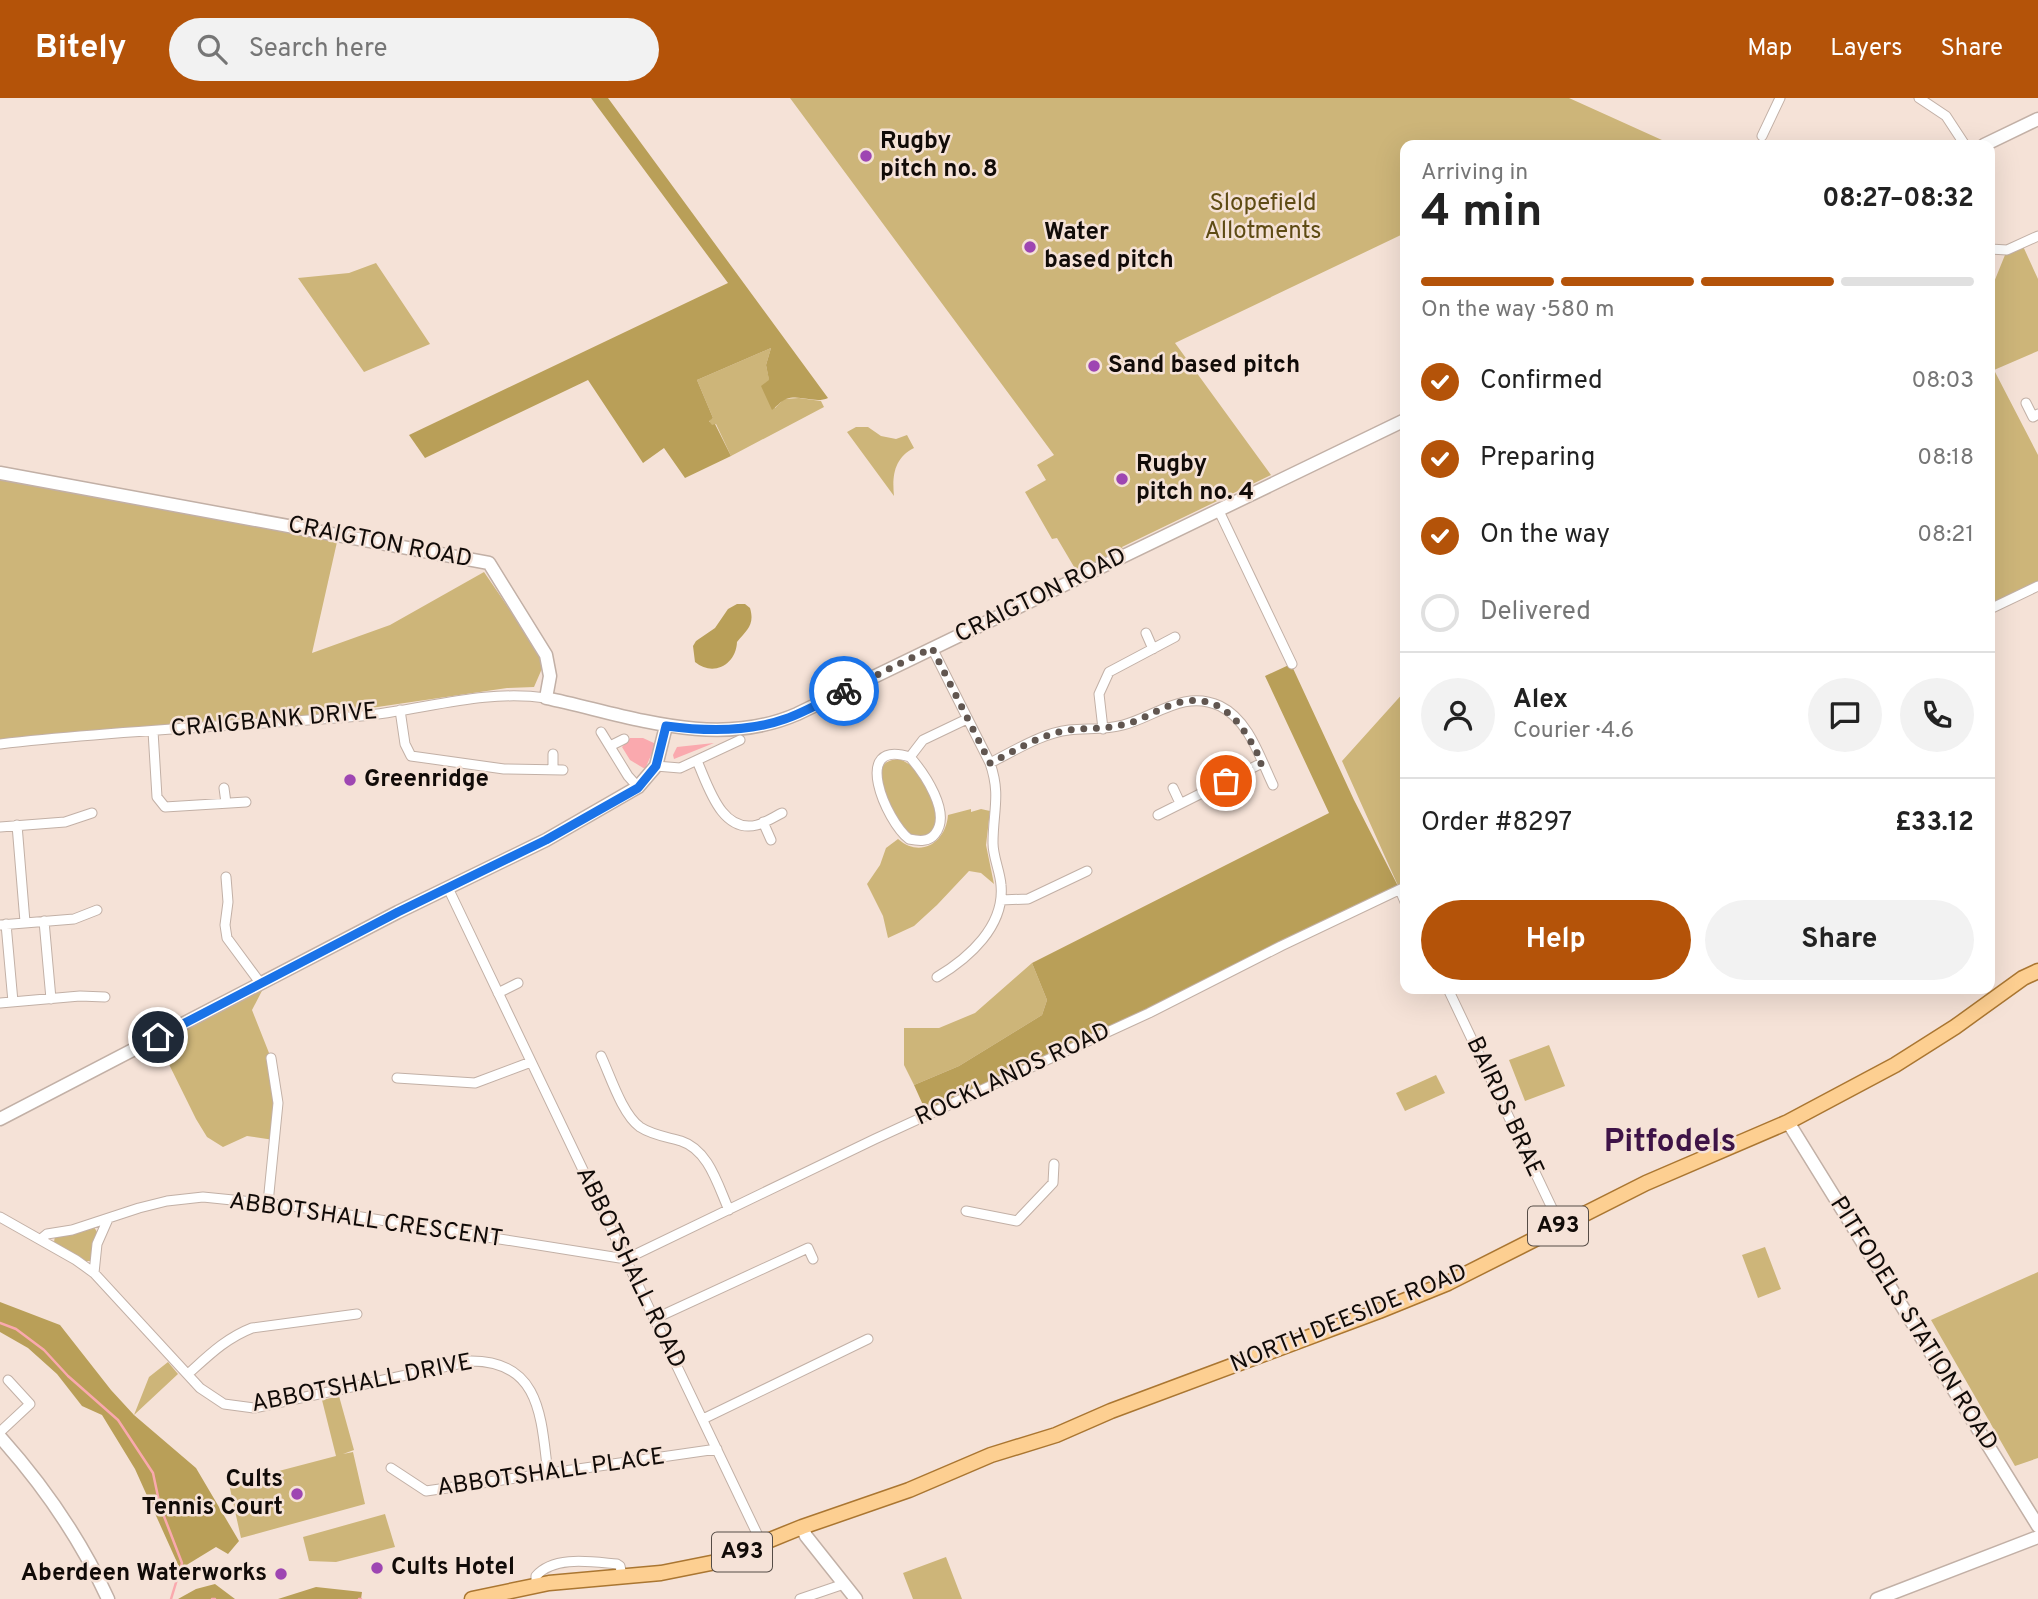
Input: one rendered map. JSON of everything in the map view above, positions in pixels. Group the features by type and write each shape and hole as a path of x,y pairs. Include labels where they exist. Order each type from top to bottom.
{"main road":[{"name":"NORTH DEESIDE ROAD","path":"472,1599 536,1585 687,1569 716,1562 802,1527 909,1490 991,1455 1056,1435 1111,1411 1379,1311 1448,1283 1646,1183 1788,1122 1895,1065 1955,1027 2023,978 2038,971"}],"street":[{"path":"1761,136 1780,98"},
{"path":"1919,98 1946,116 1962,140"},
{"path":"1994,140 2038,119"},
{"path":"1995,249 2007,250 2038,236"},
{"path":"2026,403 2032,417 2038,414"},
{"name":"CRAIGTON ROAD","path":"0,473 489,563 546,655 550,676 546,698 666,726 732,729 777,722 1400,423"},
{"path":"1218,509 1292,664"},
{"path":"1995,607 2038,586"},
{"path":"1146,633 1153,649"},
{"path":"1103,729 1099,694 1109,672 1175,637"},
{"path":"932,648 990,763 995,779 997,798 993,846 1001,881 1001,900 991,926 973,951 937,977"},
{"name":"CRAIGBANK DRIVE","path":"0,744 90,734 153,732 365,715 496,695 546,698"},
{"path":"990,763 1051,734 1124,725 1172,704 1200,701 1220,706 1238,719 1250,737 1273,785"},
{"path":"400,710 405,744 411,756 504,769 563,770"},
{"path":"910,757 923,740 967,719"},
{"path":"0,1119 546,840 638,788 656,766 666,726"},
{"path":"153,732 157,797 165,807 246,802"},
{"path":"601,732 638,788"},
{"path":"610,746 624,739"},
{"path":"656,766 673,769 697,761 740,740"},
{"path":"553,754 553,770"},
{"path":"885,757 910,757 928,781 939,807 940,825 932,837 926,840 909,839 902,834 892,820 877,788 876,771 885,757"},
{"path":"697,761 725,816 734,823 756,825 782,813"},
{"path":"1158,815 1262,763"},
{"path":"224,788 226,803"},
{"path":"1173,788 1180,803"},
{"path":"0,827 65,822 92,813"},
{"path":"763,822 771,840"},
{"path":"17,825 25,922"},
{"path":"1001,900 1028,899 1087,870"},
{"path":"226,877 227,938 261,984"},
{"name":"ABBOTSHALL ROAD","path":"448,888 762,1544"},
{"name":"ROCKLANDS ROAD","path":"626,1259 875,1139 1149,1013 1400,890"},
{"path":"13,1002 3,925 74,919 97,910"},
{"path":"44,921 51,999"},
{"path":"498,993 518,984"},
{"name":"BAIRDS BRAE","path":"1450,994 1560,1225"},
{"path":"0,1003 105,997"},
{"path":"601,1056 627,1112 639,1126 661,1137 684,1142 698,1151 709,1164 729,1210"},
{"path":"268,1203 278,1103 271,1058"},
{"path":"397,1078 475,1083 531,1062"},
{"name":"PITFODELS STATION ROAD","path":"1788,1122 2038,1526"},
{"path":"966,1211 1017,1221 1053,1183 1054,1164"},
{"name":"ABBOTSHALL CRESCENT","path":"41,1239 47,1234 108,1219 139,1208 189,1198 268,1203 626,1259"},
{"name":"ABBOTSHALL DRIVE","path":"0,1217 94,1273 201,1388 224,1404 254,1408 471,1361 502,1365 517,1374 530,1387 537,1403 548,1474"},
{"path":"94,1273 97,1244 108,1219"},
{"path":"654,1319 808,1248 813,1259"},
{"path":"188,1374 222,1344 236,1334 252,1328 357,1314"},
{"path":"703,1419 868,1339"},
{"path":"8,1380 30,1404 0,1434 90,1559 108,1599"},
{"name":"ABBOTSHALL PLACE","path":"391,1468 426,1491 717,1449"},
{"path":"802,1527 806,1536 856,1599"},
{"path":"1877,1599 2038,1537"},
{"path":"800,1599 844,1584"}],"green space":[{"name":"Slopefield Allotments","path":"790,98 1569,98 1662,140 1400,140 1400,235 1175,343 1271,475 1122,547 1126,554 1080,577 1057,538 1052,539 1025,492 1046,480 1037,465 1054,455"},
{"path":"2022,244 2038,279 2038,351 1995,370 1995,280 2007,250"},
{"path":"376,263 430,344 364,372 298,278 349,273"},
{"path":"771,348 766,365 775,408 784,399 799,398 821,401 824,407 731,456 716,424 711,426 709,420 713,418 697,380"},
{"path":"1995,372 2038,455 2038,584 1995,606"},
{"path":"856,427 868,427 881,436 896,439 907,435 914,448 898,462 893,481 894,496 847,432"},
{"path":"0,480 264,526 337,542 312,653 390,625 484,572 544,664 534,687 507,688 357,710 218,726 0,744"},
{"path":"1400,697 1400,890 1342,761"},
{"path":"898,759 914,768 930,794 937,822 928,835 917,837 907,831 888,805 880,776 884,764"},
{"path":"971,809 971,812 981,809 990,811 986,845 994,884 981,873 969,871 914,926 888,938 883,916 867,884 880,865 886,848 898,839 915,847 931,845 943,833 948,815"},
{"path":"1032,963 1047,1000 1042,1015 959,1066 914,1085 904,1065 904,1028 939,1028 975,1013"},
{"path":"266,983 252,1010 271,1058 276,1081 274,1140 247,1136 223,1147 207,1137 156,1038"},
{"path":"1549,1045 1565,1086 1525,1101 1509,1060"},
{"path":"1436,1075 1445,1093 1405,1111 1396,1093"},
{"path":"94,1227 97,1232 90,1261 85,1261 54,1242 55,1236"},
{"path":"1765,1247 1781,1289 1758,1298 1742,1255"},
{"path":"2038,1272 2038,1458 2015,1466 1931,1320"},
{"path":"168,1362 178,1374 134,1415 149,1377"},
{"name":"Cults Tennis Court","path":"339,1396 354,1450 343,1454 353,1452 365,1504 241,1538 229,1484 336,1456 322,1400"},
{"path":"385,1514 395,1547 336,1562 309,1561 303,1537"},
{"path":"946,1557 962,1599 913,1599 903,1573"}],"shaded area":[{"path":"591,98 608,98 828,398 791,398 772,410 761,386 769,380 766,365 771,348 697,380 713,418 709,421 712,425 715,424 731,456 685,478 664,448 643,463 588,380 425,458 409,435 728,283"},
{"path":"737,604 745,604 750,608 751,619 749,627 737,642 733,657 716,668 695,662 693,646 696,641 715,628 728,609"},
{"path":"1291,664 1354,800 1400,890 927,1114 914,1085 959,1066 1042,1015 1047,1000 1032,963 1329,813 1265,676"},
{"path":"630,738 643,738 656,744 645,769 630,760 622,747"},
{"path":"714,743 674,759 677,747"},
{"path":"0,1302 60,1325 134,1415 196,1468 239,1541 228,1554 216,1547 180,1569 135,1469 102,1415 82,1406 57,1374 28,1348 0,1332"},
{"path":"215,1584 235,1599 178,1599 196,1589"},
{"path":"316,1587 362,1592 361,1599 278,1599"}],"waterway":[{"path":"0,1323 16,1329 44,1350 68,1376 118,1420 153,1473 160,1506 182,1563 171,1599"}],"way so far":[{"path":"844,691 932,648 990,763 1051,734 1124,725 1172,704 1200,701 1220,706 1238,719 1262,763 1226,781"}],"place":[{"name":"Rugby pitch no. 8","path":"866,156"},
{"name":"Water based pitch","path":"1030,247"},
{"name":"Sand based pitch","path":"1094,366"},
{"name":"Rugby pitch no. 4","path":"1122,479"},
{"name":"Greenridge","path":"350,780"},
{"name":"Cults Tennis Court","path":"297,1494"},
{"name":"Cults Hotel","path":"377,1568"},
{"name":"Aberdeen Waterworks","path":"281,1574"}],"district":[{"name":"Pitfodels","path":"1670,1143"}],"route":[{"path":"158,1037 398,912 546,840 638,788 656,766 666,726 732,729 769,724 844,691"}]}
